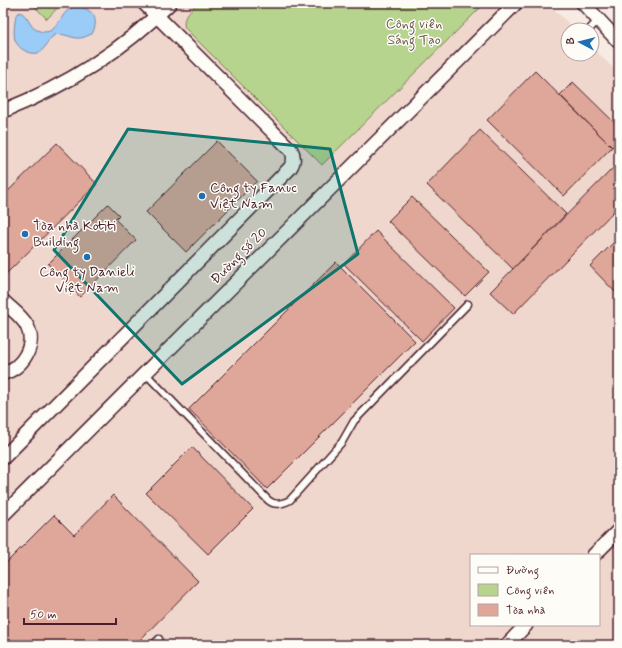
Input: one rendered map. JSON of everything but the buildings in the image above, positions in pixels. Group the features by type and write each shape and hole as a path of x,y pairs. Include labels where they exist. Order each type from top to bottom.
{"street":[{"path":"3,458 290,168 293,162 294,157 291,150 144,3"},
{"path":"3,111 33,99 92,67 141,31 170,3"},
{"name":"Đường số 20","path":"3,515 516,3"},
{"path":"583,3 619,42"},
{"path":"3,301 26,324 30,333 30,338 24,359 15,368 3,373"},
{"path":"595,554 619,530"},
{"path":"507,645 525,626"}],"lane":[{"path":"145,373 268,500 272,503 283,503 290,500 342,442 354,421 468,304"},
{"path":"153,645 159,639"}],"highlighted area":[{"path":"128,129 330,149 358,254 182,384 54,250"}],"shaded area":[{"path":"3,3 548,3 567,22 560,22 560,62 600,62 600,55 619,74 619,645 3,645"}],"green space":[{"path":"31,3 62,3 47,19"},
{"name":"Công viên Sáng Tạo","path":"198,3 485,3 322,165 185,28 184,20"}],"water":[{"path":"77,6 83,7 94,16 95,24 92,34 83,38 74,38 61,34 55,35 50,39 41,52 38,53 27,52 16,43 14,30 16,15 20,12 25,16 34,29 48,32 56,26 68,10"}],"place":[{"name":"Công ty Fanuc Việt Nam","path":"202,196"},
{"name":"Tòa nhà Kotiti Building","path":"25,234"},
{"name":"Công ty Danieli Việt Nam","path":"87,257"}]}
